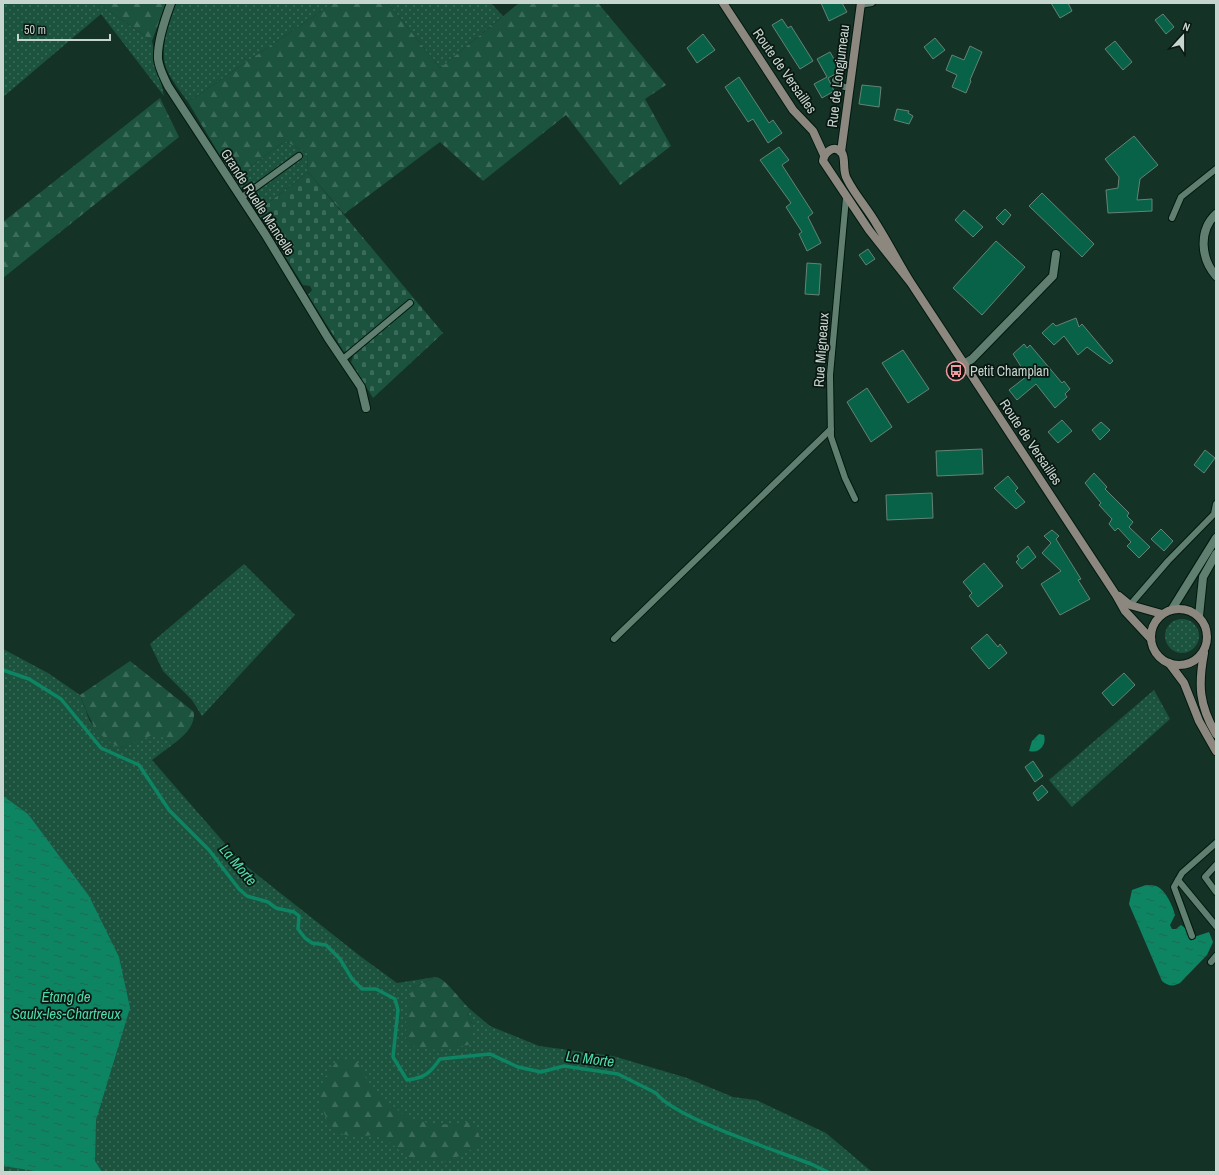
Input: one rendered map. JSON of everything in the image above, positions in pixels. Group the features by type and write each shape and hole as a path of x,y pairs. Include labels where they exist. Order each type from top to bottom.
{"main road":[{"name":"Route de Versailles","path":"723,3 793,110 813,132 824,155"},
{"name":"Rue de Longjumeau","path":"841,152 860,4"},
{"path":"843,165 838,169 832,170 826,167 823,161 824,155 829,150 835,149 841,152 844,158 843,165 846,178 877,224 911,283"},
{"name":"Route de Versailles","path":"826,167 869,230 911,283 1116,595 1125,611 1151,639"},
{"name":"Route de Versailles","path":"1116,595 1130,605 1162,614"},
{"path":"1216,734 1207,717 1201,697 1200,678 1204,652 1207,644 1207,629 1198,616 1191,610 1181,608 1172,609 1162,614 1155,621 1151,639 1157,654 1169,663 1184,683 1199,721 1216,751"},
{"path":"1169,663 1177,665 1192,662 1204,652"}],"street":[{"name":"Grande Ruelle Mancelle","path":"171,3 163,24 158,58 161,72 183,110 242,198 361,387 366,408"},
{"path":"1216,214 1206,228 1203,242 1204,258 1216,276"},
{"path":"964,364 972,359 1053,276 1056,254"},
{"path":"1172,609 1216,538"},
{"path":"1198,616 1203,577 1216,554"}],"lane":[{"path":"860,4 872,3"},
{"path":"835,80 844,87 850,87"},
{"path":"242,198 299,156"},
{"path":"1172,218 1181,197 1216,169"},
{"name":"Rue Migneaux","path":"846,198 830,375 831,437 845,478 855,499"},
{"path":"343,359 410,303"},
{"path":"614,639 831,429"},
{"path":"1130,605 1168,562 1214,514 1216,504"},
{"path":"1192,936 1174,887 1182,873 1216,843"},
{"path":"1216,865 1205,877 1216,892"},
{"path":"1178,880 1216,926"},
{"path":"1211,962 1216,956"}],"green space":[{"path":"3,3 98,3 152,41 164,96 101,14 3,97"},
{"path":"98,3 166,3 152,41"},
{"path":"175,3 333,3 188,102 171,78 165,63 165,36"},
{"path":"333,3 388,3 440,68 519,3 598,3 666,85 645,99 671,146 620,185 566,115 483,181 440,142 344,214 308,172 307,153 285,141 234,179 188,102"},
{"path":"388,3 491,3 503,16 440,68"},
{"path":"160,98 179,137 3,278 3,222"},
{"path":"285,141 307,153 308,172 257,212 234,179"},
{"path":"308,172 443,333 373,398 351,362 353,357 346,351 344,352 308,295 312,290 310,286 303,285 257,212"},
{"path":"244,564 295,615 202,716 192,700 163,671 150,644"},
{"path":"1185,619 1194,624 1198,629 1198,643 1194,648 1189,652 1179,653 1175,652 1166,643 1165,633 1166,629 1175,620"},
{"path":"3,649 48,673 80,695 90,722 121,748 155,733 169,740 172,745 152,760 241,862 360,956 397,983 436,977 412,988 472,1024 467,1015 471,1010 490,1026 539,1046 613,1056 687,1078 733,1097 756,1100 826,1133 872,1172 3,1172"},
{"path":"130,661 194,712 193,722 188,731 172,745 169,740 155,734 121,748 99,733 87,712 80,695"},
{"path":"1154,690 1170,719 1072,807 1049,780"},
{"path":"436,977 444,981 471,1010 467,1015 472,1024 473,1044 439,1050 416,1048 406,1040 406,1020 412,988"},
{"path":"346,1060 357,1062 373,1090 409,1119 439,1125 468,1122 473,1124 483,1143 448,1162 408,1158 391,1143 373,1135 354,1137 339,1133 328,1122 319,1101 323,1080 336,1062"}],"water":[{"path":"1039,734 1044,735 1045,739 1043,745 1039,750 1033,752 1029,751 1032,741"},
{"name":"Étang de Saulx-les-Chartreux","path":"3,796 28,814 89,896 119,957 130,1008 96,1120 95,1161 102,1172 41,1172 3,1166"},
{"path":"1146,885 1159,888 1168,898 1175,915 1170,925 1172,929 1176,929 1181,925 1185,928 1191,938 1209,932 1213,942 1207,955 1180,983 1175,985 1168,985 1162,981 1129,904 1132,890"}],"building":[{"path":"821,3 842,3 847,12 829,21"},
{"path":"1051,3 1068,3 1072,11 1060,18"},
{"path":"1163,14 1174,27 1166,34 1155,20"},
{"path":"782,19 788,28 791,26 813,61 800,69 772,25"},
{"path":"703,34 715,50 697,63 687,48"},
{"path":"935,38 945,50 933,59 924,47"},
{"path":"1115,41 1132,62 1123,70 1105,49"},
{"path":"970,46 982,52 966,93 952,87 957,75 946,70 952,55 964,60"},
{"path":"830,52 841,71 828,78 834,91 822,98 814,84 827,77 817,59"},
{"path":"739,77 769,123 773,120 782,133 768,143 753,119 748,122 725,87"},
{"path":"862,85 881,87 879,107 859,104"},
{"path":"897,109 909,111 908,113 913,116 909,124 894,120"},
{"path":"1134,136 1158,165 1140,179 1137,200 1152,199 1152,211 1108,213 1106,190 1118,188 1119,177 1105,159"},
{"path":"779,147 789,160 782,165 813,213 808,217 821,243 807,251 799,234 802,232 786,207 791,203 760,160"},
{"path":"1042,193 1094,244 1082,257 1029,206"},
{"path":"1005,209 1011,215 1003,225 996,218"},
{"path":"964,210 983,227 973,237 955,220"},
{"path":"996,241 1025,267 982,315 953,288"},
{"path":"868,249 875,259 866,265 859,255"},
{"path":"807,263 821,264 819,295 805,294"},
{"path":"1076,318 1079,327 1082,324 1113,361 1110,364 1087,347 1078,355 1064,336 1054,345 1042,333 1053,323 1056,326"},
{"path":"1024,344 1027,348 1030,345 1062,383 1064,381 1070,389 1065,394 1067,397 1055,408 1036,384 1017,400 1009,390 1027,376 1013,354"},
{"path":"903,350 929,389 908,403 882,363"},
{"path":"867,388 892,427 871,442 847,402"},
{"path":"1062,420 1072,431 1058,443 1048,432"},
{"path":"1101,422 1110,430 1100,440 1092,430"},
{"path":"982,449 983,474 937,476 936,451"},
{"path":"1205,450 1215,458 1204,473 1194,465"},
{"path":"1094,473 1107,487 1105,489 1129,513 1127,516 1133,522 1129,527 1150,547 1139,558 1127,546 1131,542 1118,528 1115,531 1109,524 1112,519 1099,505 1101,503 1085,483"},
{"path":"1008,476 1018,488 1015,491 1025,502 1016,509 994,488"},
{"path":"932,493 933,518 887,520 886,495"},
{"path":"1161,529 1173,541 1164,551 1151,539"},
{"path":"1052,530 1059,536 1056,539 1081,579 1078,580 1090,599 1060,615 1041,584 1061,571 1042,553 1051,543 1044,536"},
{"path":"1028,546 1036,557 1022,569 1016,562 1019,559 1017,556"},
{"path":"984,563 1003,586 978,607 969,596 972,593 963,582"},
{"path":"987,634 998,647 1000,644 1007,653 989,669 971,648"},
{"path":"1124,673 1135,685 1113,706 1102,693"},
{"path":"1033,761 1043,776 1035,782 1025,767"},
{"path":"1042,785 1048,792 1038,801 1033,793"}],"waterway":[{"name":"La Morte","path":"3,670 29,679 61,699 101,748 139,765 169,810 209,850 239,889 247,896 268,902 276,908 294,912 299,916 298,929 305,938 312,943 326,945 340,959 352,979 362,989 376,989 395,999 398,1010 393,1057 407,1080 423,1076 433,1068 440,1059 490,1054 518,1067 541,1072 564,1066 618,1074 656,1093 666,1103 704,1123 828,1172"}],"place":[{"name":"Petit Champlan","path":"956,371"}]}
